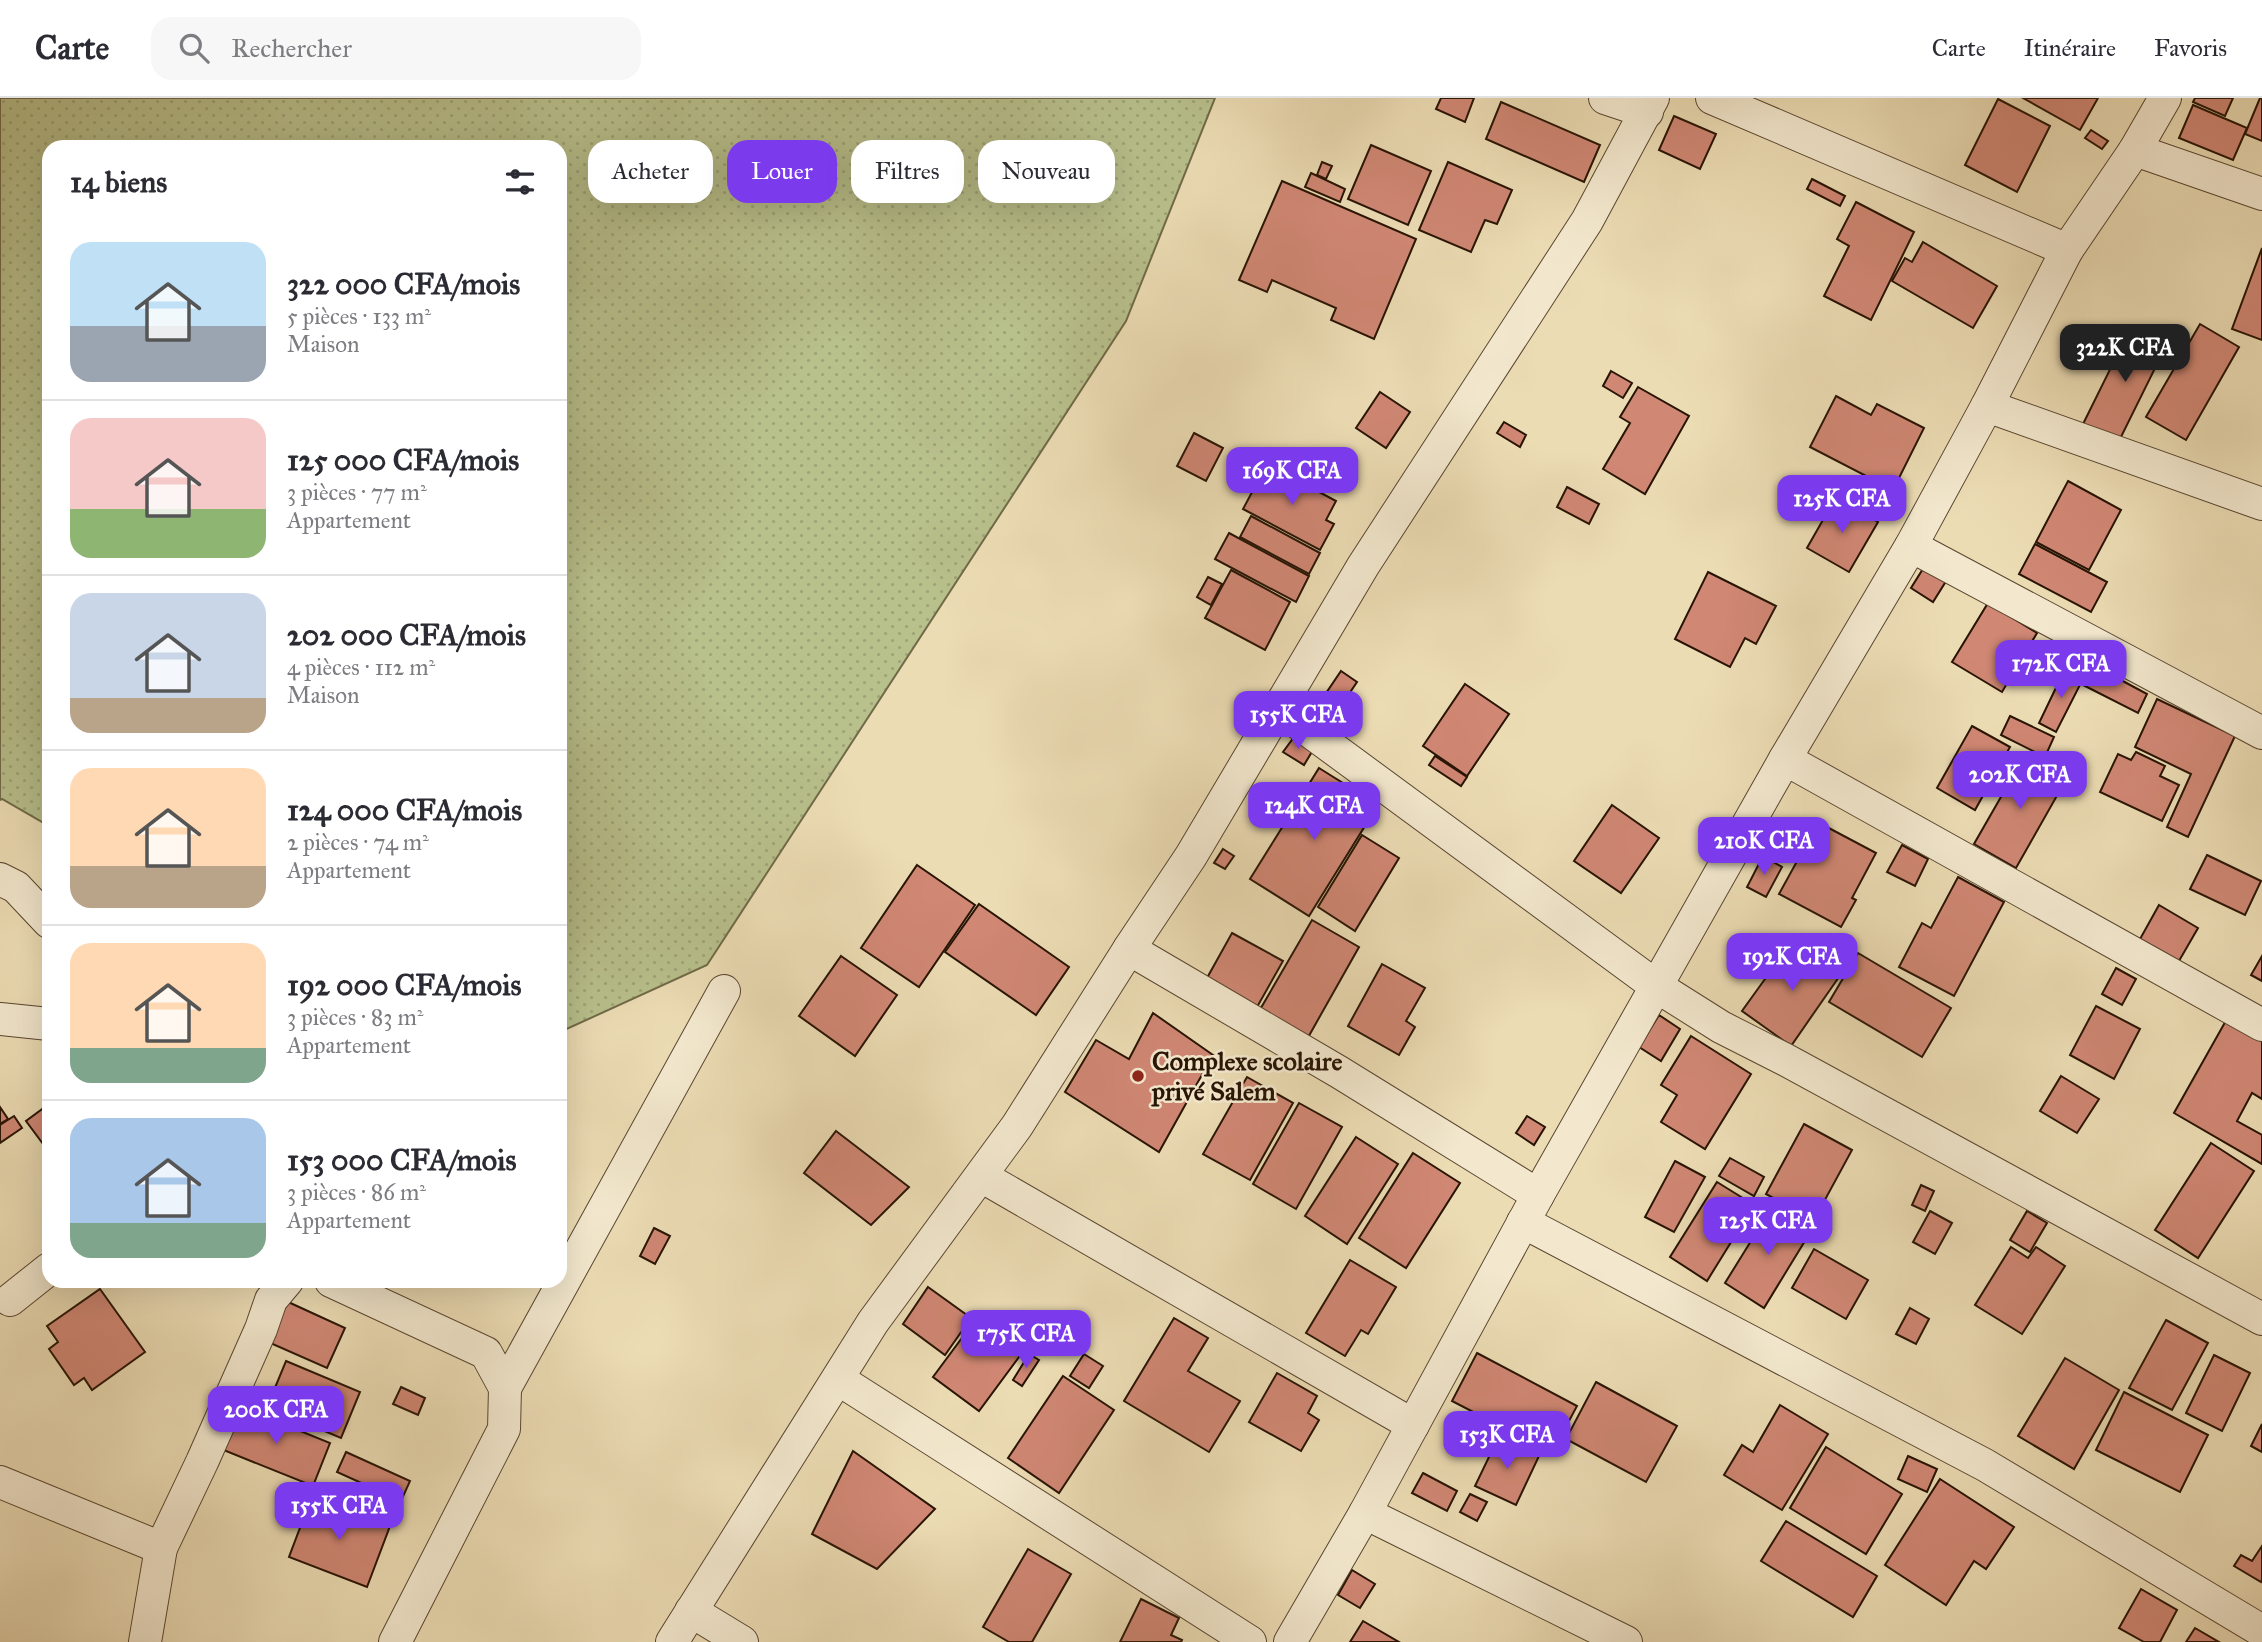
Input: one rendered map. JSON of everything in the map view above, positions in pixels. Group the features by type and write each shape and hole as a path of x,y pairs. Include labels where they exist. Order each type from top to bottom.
{"street":[{"path":"672,1642 873,1322 1017,1126 1191,856 1363,566 1587,221 1650,105 1605,98"},
{"path":"1712,98 2067,250"},
{"path":"1290,1642 1365,1513 1523,1222 1656,986 1785,759 1911,546 2067,250 2135,150 2165,98"},
{"path":"2135,150 2262,194"},
{"path":"1987,406 2262,504"},
{"path":"1911,546 2262,733"},
{"path":"1278,708 1656,986 1721,1027 2262,1319"},
{"path":"1785,759 2262,1025"},
{"path":"0,879 16,887 42,915"},
{"path":"1129,949 1339,1072 1538,1195"},
{"path":"567,1276 724,991"},
{"path":"0,1019 42,1023"},
{"path":"981,1176 1413,1425"},
{"path":"1523,1222 1984,1465 2262,1631"},
{"path":"10,1300 42,1275"},
{"path":"145,1642 161,1548 261,1329 271,1300 281,1288"},
{"path":"346,1288 486,1353 505,1388"},
{"path":"395,1642 504,1429 505,1388 560,1288"},
{"path":"838,1379 1250,1642"},
{"path":"0,1482 161,1548"},
{"path":"1365,1513 1626,1642"},
{"path":"691,1611 743,1642"}],"green space":[{"path":"0,98 1215,98 1126,321 707,965 567,1029 567,140 42,140 42,822 0,800"}],"building":[{"path":"1441,98 1474,98 1465,122 1436,109"},
{"path":"2023,98 2098,98 2080,130"},
{"path":"2195,98 2233,98 2225,116 2193,102"},
{"path":"2262,98 2262,141 2245,134"},
{"path":"1998,99 2050,126 2017,192 1965,165"},
{"path":"1501,102 1600,145 1584,182 1486,139"},
{"path":"2193,105 2247,128 2233,160 2179,138"},
{"path":"1674,116 1716,134 1700,169 1659,150"},
{"path":"2091,130 2108,141 2102,149 2085,138"},
{"path":"1371,145 1431,171 1408,225 1348,199"},
{"path":"1322,162 1332,166 1326,179 1317,175"},
{"path":"1448,162 1512,190 1497,224 1485,220 1471,252 1419,230"},
{"path":"1311,173 1345,189 1340,202 1305,187"},
{"path":"1812,179 1845,196 1840,206 1807,189"},
{"path":"1282,181 1416,239 1374,339 1331,320 1336,308 1272,280 1267,292 1239,280"},
{"path":"1856,202 1914,232 1871,320 1824,296 1849,246 1837,239"},
{"path":"1923,242 1997,286 1973,328 1892,281 1905,258 1912,262"},
{"path":"2262,248 2262,340 2232,329"},
{"path":"2200,324 2239,347 2186,440 2146,417"},
{"path":"2131,327 2167,344 2119,441 2083,424"},
{"path":"1611,371 1632,383 1623,398 1603,386"},
{"path":"1638,387 1689,416 1645,494 1603,469 1630,423 1620,417"},
{"path":"1380,392 1410,412 1386,448 1356,428"},
{"path":"1836,396 1871,415 1877,404 1924,428 1893,490 1810,447"},
{"path":"1504,422 1526,435 1520,447 1497,433"},
{"path":"1194,433 1223,448 1206,481 1177,466"},
{"path":"1267,464 1336,501 1326,520 1334,524 1320,550 1243,509"},
{"path":"2068,481 2121,510 2089,570 2036,542"},
{"path":"1567,487 1599,504 1589,524 1557,507"},
{"path":"1836,497 1878,522 1849,572 1807,548"},
{"path":"1251,516 1320,553 1309,574 1240,537"},
{"path":"1229,533 1309,576 1296,602 1215,559"},
{"path":"2035,544 2107,582 2091,612 2019,574"},
{"path":"1926,564 1948,578 1933,602 1911,588"},
{"path":"1231,570 1290,602 1265,650 1205,618"},
{"path":"1708,572 1776,606 1756,644 1745,638 1730,667 1675,639"},
{"path":"1208,577 1222,584 1211,605 1197,597"},
{"path":"1988,603 2037,633 2002,692 1952,662"},
{"path":"2093,665 2147,694 2138,713 2083,685"},
{"path":"2065,669 2083,679 2056,732 2039,723"},
{"path":"1341,671 1357,682 1332,719 1316,708"},
{"path":"1465,684 1509,714 1467,776 1423,746"},
{"path":"2157,699 2235,736 2188,837 2167,827 2191,774 2135,747"},
{"path":"2010,716 2054,737 2045,757 2001,735"},
{"path":"1972,726 2010,747 1975,810 1937,788"},
{"path":"1294,737 1313,750 1304,765 1283,752"},
{"path":"2136,752 2165,766 2160,776 2179,785 2162,821 2100,792 2118,754 2131,760"},
{"path":"2025,755 2067,778 2016,868 1974,844"},
{"path":"1435,756 1467,777 1461,786 1429,765"},
{"path":"1319,768 1378,805 1309,916 1250,879"},
{"path":"1612,805 1659,838 1621,893 1574,861"},
{"path":"1825,826 1876,853 1852,898 1856,900 1841,927 1779,894 1807,843 1814,847"},
{"path":"1362,835 1399,858 1355,931 1318,907"},
{"path":"1902,845 1928,859 1915,886 1887,872"},
{"path":"1223,849 1234,856 1225,869 1214,863"},
{"path":"2207,855 2261,881 2245,915 2190,889"},
{"path":"1763,856 1782,867 1766,897 1747,887"},
{"path":"917,865 975,905 919,987 861,948"},
{"path":"1958,877 2004,902 1954,996 1899,967 1922,923 1931,928"},
{"path":"979,904 1069,967 1036,1015 945,952"},
{"path":"2159,905 2198,928 2179,961 2140,939"},
{"path":"1312,920 1359,947 1306,1041 1258,1013"},
{"path":"1232,933 1283,961 1252,1016 1202,987"},
{"path":"1793,940 1841,974 1791,1046 1742,1011"},
{"path":"1858,953 1951,1008 1922,1057 1829,1002"},
{"path":"841,956 897,995 855,1056 799,1016"},
{"path":"2262,956 2262,981 2251,975"},
{"path":"1382,964 1425,988 1406,1021 1415,1027 1399,1055 1348,1026"},
{"path":"2116,968 2136,979 2122,1005 2102,994"},
{"path":"2096,1006 2140,1029 2114,1079 2070,1055"},
{"name":"Complexe scolaire privé Salem","path":"1153,1013 1213,1055 1159,1152 1065,1092 1096,1040 1129,1059"},
{"path":"1659,1015 1680,1029 1661,1061 1639,1047"},
{"path":"2228,1017 2262,1037 2262,1099 2252,1093 2237,1121 2262,1135 2262,1164 2174,1113"},
{"path":"1691,1036 1751,1074 1705,1149 1661,1122 1677,1095 1661,1085"},
{"path":"2061,1076 2099,1099 2077,1133 2040,1111"},
{"path":"1247,1077 1293,1103 1250,1180 1203,1154"},
{"path":"1299,1103 1342,1127 1296,1209 1253,1184"},
{"path":"0,1107 8,1119 0,1124"},
{"path":"42,1109 42,1143 26,1121"},
{"path":"14,1116 22,1128 0,1143 0,1125"},
{"path":"1527,1116 1545,1127 1534,1145 1516,1133"},
{"path":"1804,1124 1852,1150 1814,1220 1766,1194"},
{"path":"836,1131 909,1187 871,1225 804,1173"},
{"path":"1356,1137 1398,1164 1347,1244 1305,1216"},
{"path":"2211,1143 2254,1171 2198,1258 2155,1230"},
{"path":"1413,1153 1460,1183 1406,1268 1359,1238"},
{"path":"1730,1158 1764,1177 1754,1196 1719,1176"},
{"path":"1675,1161 1705,1177 1674,1232 1645,1217"},
{"path":"1717,1182 1754,1205 1707,1281 1670,1257"},
{"path":"1921,1185 1934,1191 1925,1211 1912,1205"},
{"path":"1772,1207 1811,1231 1764,1308 1725,1283"},
{"path":"1930,1211 1952,1223 1935,1254 1913,1242"},
{"path":"2027,1211 2047,1223 2030,1252 2010,1240"},
{"path":"654,1228 670,1236 655,1264 640,1256"},
{"path":"2011,1247 2028,1258 2036,1247 2065,1266 2022,1334 1975,1305"},
{"path":"1814,1249 1868,1280 1846,1319 1792,1288"},
{"path":"1350,1260 1396,1287 1368,1334 1361,1330 1345,1356 1306,1333"},
{"path":"928,1287 971,1318 945,1355 903,1324"},
{"path":"100,1289 145,1352 92,1390 84,1378 74,1385 49,1349 58,1342 47,1326"},
{"path":"286,1301 345,1328 327,1368 268,1342"},
{"path":"1910,1308 1929,1319 1916,1344 1896,1334"},
{"path":"1174,1318 1208,1338 1188,1371 1240,1401 1209,1452 1124,1401"},
{"path":"976,1319 1022,1353 979,1411 933,1377"},
{"path":"2166,1320 2208,1343 2172,1410 2129,1388"},
{"path":"1477,1353 1577,1406 1552,1453 1452,1401"},
{"path":"1029,1354 1039,1360 1022,1386 1013,1380"},
{"path":"1084,1354 1103,1366 1089,1388 1070,1376"},
{"path":"2214,1355 2250,1373 2222,1431 2186,1413"},
{"path":"2065,1358 2119,1390 2074,1469 2018,1436"},
{"path":"286,1361 360,1392 341,1438 267,1407"},
{"path":"1277,1373 1317,1396 1308,1413 1319,1420 1301,1451 1249,1422"},
{"path":"1063,1376 1114,1410 1059,1493 1008,1458"},
{"path":"1596,1382 1677,1426 1646,1482 1566,1439"},
{"path":"401,1387 425,1398 418,1415 393,1404"},
{"path":"2124,1392 2208,1435 2180,1492 2096,1450"},
{"path":"1780,1405 1828,1434 1782,1510 1724,1475 1742,1445 1753,1452"},
{"path":"239,1406 330,1443 313,1486 221,1449"},
{"path":"2262,1424 2262,1452 2251,1446"},
{"path":"1499,1436 1539,1456 1516,1505 1475,1486"},
{"path":"1826,1447 1902,1494 1866,1554 1790,1508"},
{"path":"853,1451 935,1509 877,1569 812,1534"},
{"path":"346,1452 410,1481 401,1501 337,1472"},
{"path":"1908,1456 1937,1469 1927,1492 1898,1479"},
{"path":"1423,1473 1457,1491 1447,1511 1412,1493"},
{"path":"1940,1479 2014,1527 1986,1569 1974,1561 1946,1605 1885,1565"},
{"path":"1470,1494 1487,1502 1477,1521 1460,1512"},
{"path":"312,1496 390,1526 367,1587 289,1557"},
{"path":"1786,1521 1877,1576 1853,1617 1761,1561"},
{"path":"2262,1546 2261,1582 2234,1566 2241,1555 2252,1561"},
{"path":"1028,1549 1071,1574 1032,1642 1009,1642 983,1627"},
{"path":"1352,1570 1375,1584 1360,1608 1338,1595"},
{"path":"2141,1589 2177,1610 2160,1642 2144,1642 2119,1628"},
{"path":"1141,1599 1179,1618 1171,1635 1182,1640 1181,1642 1120,1642"},
{"path":"1363,1621 1399,1642 1350,1642"},
{"path":"2195,1628 2219,1642 2186,1642"}],"place":[{"name":"Complexe scolaire privé Salem","path":"1138,1076"}]}
